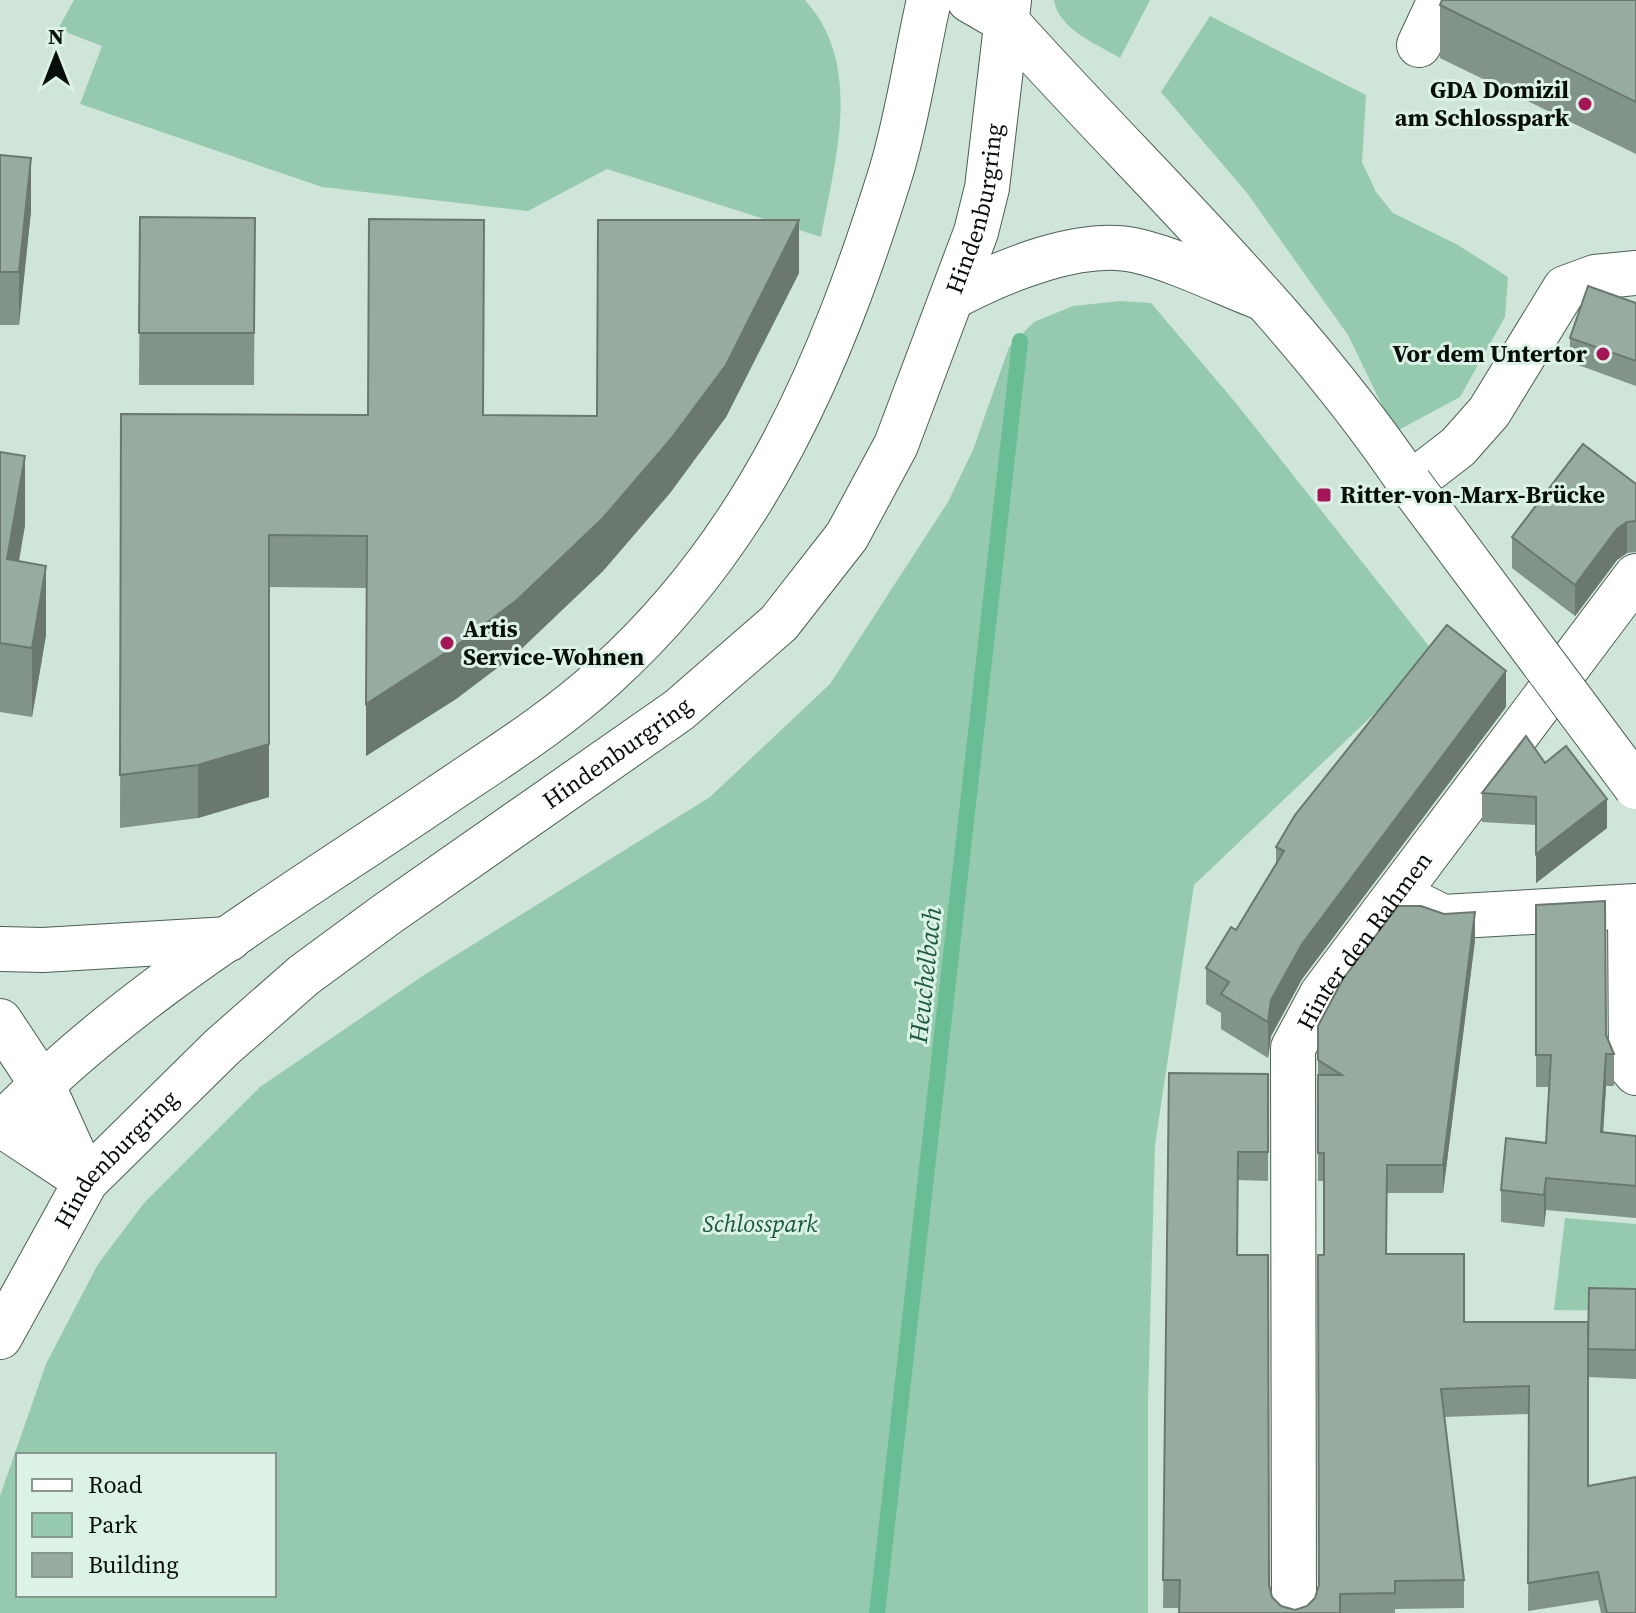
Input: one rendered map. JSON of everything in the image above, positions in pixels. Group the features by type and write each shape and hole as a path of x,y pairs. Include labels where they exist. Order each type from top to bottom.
{"street":[{"path":"86,1181 0,1125 150,994 521,741 606,676 694,582 757,497 809,399 892,169 929,0"},
{"path":"969,0 1008,11 1269,300 1382,443 1636,787"},
{"path":"1419,45 1440,0"},
{"name":"Hindenburgring","path":"0,1337 86,1181 222,1047 304,975 679,710 779,623 847,536 896,445 955,296 987,188 1008,11"},
{"path":"955,296 1004,270 1086,250 1136,250 1269,300"},
{"path":"1410,484 1458,447 1489,412 1565,288 1595,277 1636,273"},
{"name":"Hinter den Rahmen","path":"1294,1613 1293,1048 1322,994 1636,576"},
{"path":"1397,894 1443,917 1633,907 1631,1067 1636,1073"},
{"path":"0,949 43,950 229,939"},
{"path":"0,1021 43,1086 86,1181"}],"green space":[{"path":"74,0 805,0 823,26 834,54 840,83 838,145 821,237 607,169 528,211 322,187 80,104 102,46 58,29"},
{"path":"1054,0 1150,0 1120,58 1071,27 1057,10"},
{"path":"1210,16 1366,95 1362,162 1376,192 1393,213 1458,245 1508,277 1505,317 1460,397 1395,432 1348,335 1247,193 1161,92"},
{"name":"Schlosspark","path":"1121,301 1151,303 1235,402 1436,655 1194,885 1155,1145 1148,1401 1148,1613 0,1613 0,1496 46,1364 98,1264 144,1203 260,1087 424,975 710,797 830,684 948,502 973,450 1009,347 1034,322 1073,306"},
{"path":"1565,1218 1636,1224 1636,1311 1554,1310"}],"building":[{"path":"1442,0 1636,0 1636,102 1440,5"},
{"path":"0,155 31,158 19,272 0,272"},
{"path":"140,217 255,218 254,333 139,333"},
{"path":"369,219 484,220 483,415 597,416 598,220 799,220 726,365 670,440 603,518 517,600 456,646 366,704 367,536 269,535 269,744 198,765 120,775 121,414 368,415"},
{"path":"1588,286 1636,303 1636,361 1570,338"},
{"path":"1583,444 1636,484 1636,521 1627,522 1617,529 1575,585 1512,537"},
{"path":"0,452 25,456 7,559 46,566 32,648 0,643"},
{"path":"1447,625 1506,671 1302,944 1271,1000 1268,1022 1221,994 1229,982 1206,968 1231,927 1236,930 1284,851 1276,847 1295,815"},
{"path":"1526,736 1545,763 1566,746 1607,799 1536,854 1536,797 1482,793"},
{"path":"1605,901 1606,1035 1614,1054 1606,1054 1601,1132 1636,1136 1636,1186 1546,1178 1544,1195 1501,1190 1506,1138 1546,1143 1551,1055 1536,1055 1536,905"},
{"path":"1398,906 1421,906 1444,914 1475,912 1443,1165 1387,1165 1386,1254 1464,1254 1464,1322 1588,1322 1588,1486 1636,1477 1636,1613 1607,1613 1598,1572 1528,1583 1529,1386 1441,1389 1464,1580 1395,1581 1395,1593 1340,1594 1340,1613 1179,1613 1180,1580 1163,1580 1169,1073 1268,1074 1268,1152 1238,1152 1237,1255 1268,1255 1269,1585 1272,1597 1281,1606 1295,1610 1307,1606 1315,1598 1319,1585 1318,1255 1324,1255 1324,1153 1318,1153 1318,1075 1342,1075 1318,1060 1318,1026 1343,979"},
{"path":"1589,1288 1636,1289 1636,1350 1588,1349"}],"waterway":[{"name":"Heuchelbach","path":"877,1613 1020,341"}],"place":[{"name":"GDA Domizil am Schlosspark","path":"1585,104"},
{"name":"Vor dem Untertor","path":"1603,354"},
{"name":"Ritter-von-Marx-Brücke","path":"1324,495"},
{"name":"Artis Service-Wohnen","path":"447,643"}]}
